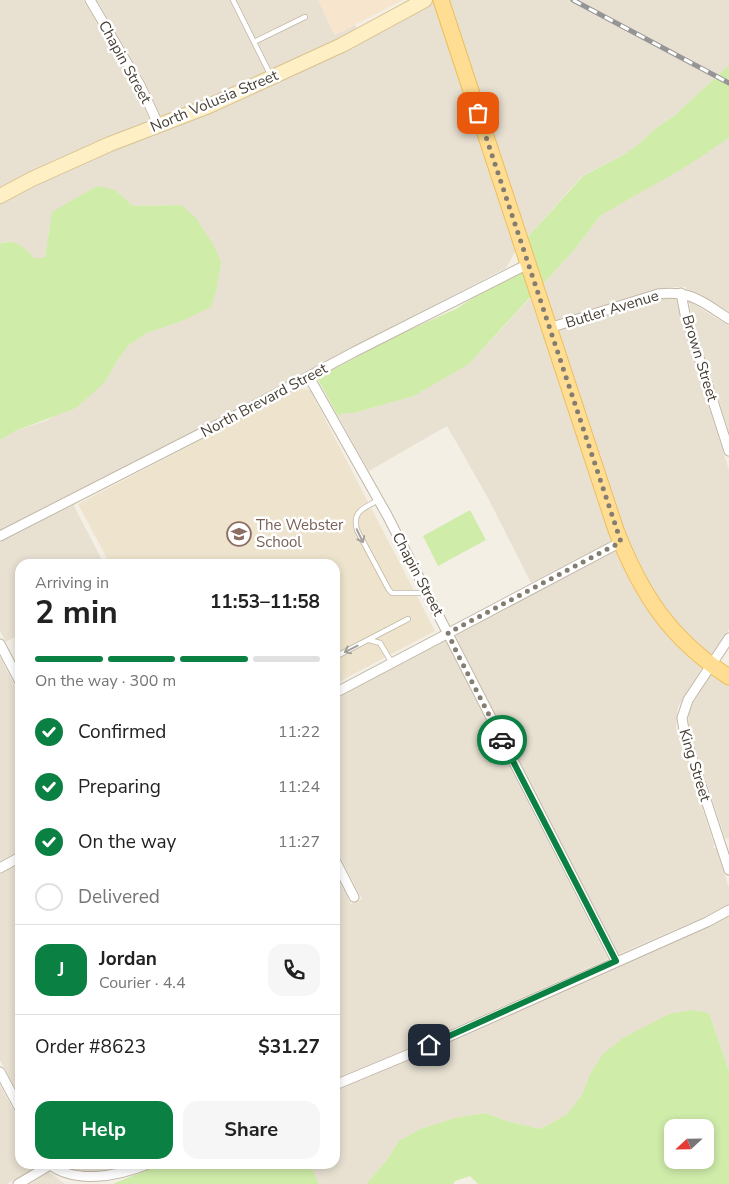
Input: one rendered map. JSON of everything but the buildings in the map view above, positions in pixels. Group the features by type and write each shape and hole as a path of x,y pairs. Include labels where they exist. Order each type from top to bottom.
{"main road":[{"name":"North Volusia Street","path":"0,196 110,144 209,106 342,45 425,0"},
{"path":"441,0 621,542 634,572 656,609 681,639 711,665 729,676"}],"street":[{"name":"Chapin Street","path":"90,0 140,85 159,126"},
{"name":"North Brevard Street","path":"0,536 528,264"},
{"name":"Butler Avenue","path":"549,328 658,294 681,293 696,298 729,319"},
{"name":"Brown Street","path":"681,293 685,314 729,451"},
{"name":"Chapin Street","path":"309,377 427,592 565,865 616,961"},
{"path":"340,690 621,542"},
{"name":"King Street","path":"729,638 688,700 682,718 682,727 725,844 729,870"},
{"path":"0,644 15,672"},
{"path":"0,868 15,860"},
{"path":"340,870 354,898"},
{"path":"340,1083 412,1053 707,922 729,910"},
{"path":"0,1072 15,1100"},
{"path":"18,1184 43,1169"},
{"path":"55,1169 64,1177 81,1183 112,1179 136,1169"}],"lane":[{"path":"233,0 272,77"},
{"path":"254,42 305,16"},
{"path":"378,500 356,514 354,520 357,530 392,593 427,592"},
{"path":"340,654 408,619"},
{"path":"368,640 380,643 392,662"}],"shaded area":[{"path":"0,0 83,0 135,88 151,123 0,190"},
{"path":"97,0 318,0 335,35 355,25 358,31 271,74 162,119 145,82"},
{"path":"318,0 403,0 335,35"},
{"path":"435,0 517,249 506,268 351,348 229,414 0,530 0,440 15,431 48,420 105,382 129,345 147,333 182,321 181,205 133,206 115,190 49,227 45,258 34,258 8,241 0,244 0,202 112,149 276,84"},
{"path":"447,0 729,0 729,65 674,116 656,128 639,144 623,155 582,176 526,239"},
{"path":"729,138 729,312 700,294 686,289 686,287 673,287 657,289 553,321 542,285 575,249 601,215"},
{"path":"530,298 614,540 531,583 488,498 447,426 369,471 338,416 343,413 354,413 414,396 469,364"},
{"path":"676,298 729,470 729,629 710,657 686,635 647,584 624,535 556,331 659,299"},
{"path":"689,301 729,326 729,432 691,313"},
{"name":"The Webster School","path":"298,389 310,390 435,631 340,681 340,559 107,559 78,504"},
{"path":"75,504 74,506 101,559 15,559 15,637 6,642 0,631 0,542"},
{"path":"617,549 703,666 678,707 676,728 714,844 713,848 716,848 729,888 729,904 619,954 455,635"},
{"path":"445,640 608,959 410,1048 340,1077 340,883 351,904 362,899 340,857 340,696"},
{"path":"0,657 15,686 15,854 0,862"},
{"path":"712,673 729,683 729,839 725,838 688,726 689,709"},
{"path":"15,866 15,1088 0,1060 0,874"},
{"path":"729,916 729,1071 709,1013 590,1074 582,1095 566,1115 540,1129 507,1121 485,1113 455,1118 420,1129 399,1141 386,1161 366,1184 319,1184 312,1169 340,1169 340,1088 414,1058"},
{"path":"0,1085 15,1113 15,1169 34,1169 7,1184 0,1184"},
{"path":"66,1169 123,1169 111,1174 82,1178"},
{"path":"49,1172 65,1184 30,1184"}],"green space":[{"path":"729,65 729,138 687,166 601,215 575,249 542,285 526,239 583,176 623,155 639,144 656,128 674,116"},
{"path":"97,186 115,190 133,206 181,205 196,218 216,249 221,263 211,307 182,321 147,333 129,345 105,382 76,408 15,431 0,440 0,244 6,242 15,243 23,247 34,258 45,258 52,212"},
{"path":"525,271 532,295 469,364 414,396 354,413 343,413 338,416 317,378 398,335 456,309 479,294"},
{"path":"470,510 486,540 438,566 423,536"},
{"path":"692,1010 709,1013 729,1071 729,1184 478,1184 470,1176 455,1181 453,1184 366,1184 386,1161 399,1141 420,1129 455,1118 485,1113 507,1121 540,1129 566,1115 582,1095 590,1074 603,1054 623,1038 669,1014"},
{"path":"149,1169 312,1169 319,1184 113,1184"}],"railway":[{"path":"573,0 729,83"}],"way so far":[{"path":"478,113 621,542 448,633 502,740"}],"place":[{"name":"The Webster School","path":"239,534"}],"route":[{"path":"429,1045 616,961 502,740"}]}
